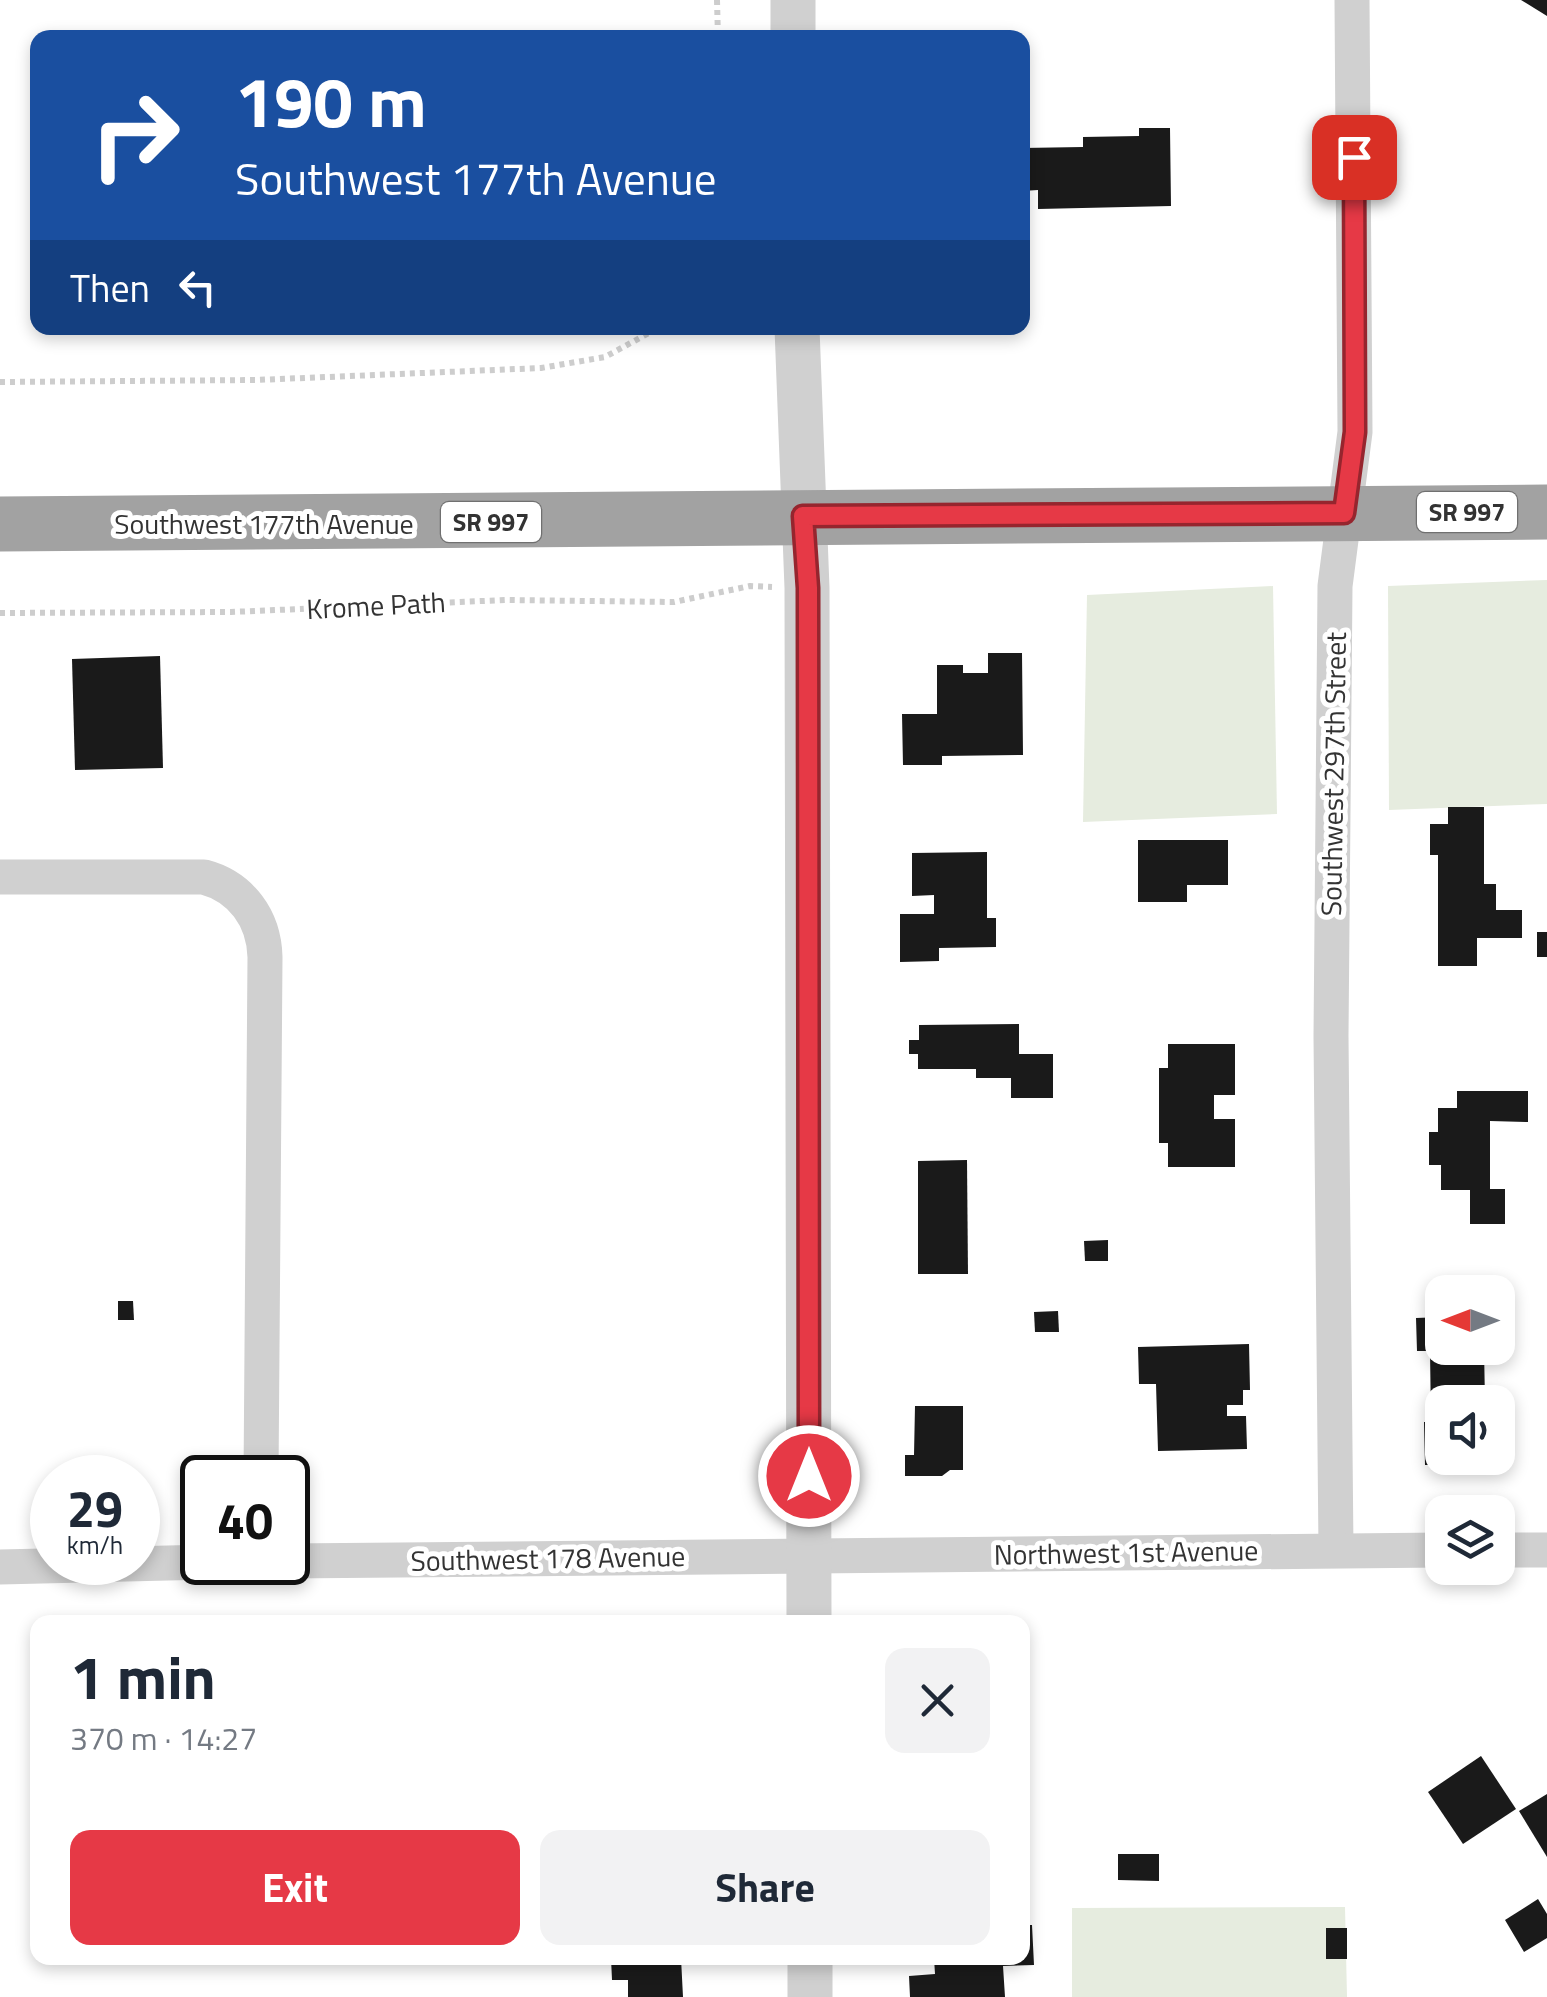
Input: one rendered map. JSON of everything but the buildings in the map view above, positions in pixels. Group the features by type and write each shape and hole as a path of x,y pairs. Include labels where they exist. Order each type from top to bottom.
{"highway":[{"name":"Southwest 177th Avenue","path":"0,524 1547,512"}],"street":[{"path":"793,0 794,30"},
{"name":"Southwest 297th Street","path":"1336,1550 1330,1036 1334,586 1355,432 1352,0"},
{"path":"797,335 808,588 809,1615"},
{"path":"0,878 204,876 231,887 261,929 266,957 261,1455"},
{"name":"Northwest 1st Avenue","path":"809,1555 1425,1550"},
{"path":"1515,1550 1547,1550"},
{"name":"Southwest 178 Avenue","path":"310,1561 809,1555"},
{"path":"0,1568 180,1563"},
{"path":"810,1965 810,1997"}],"path":[{"path":"717,0 718,30"},
{"path":"0,382 256,380 541,368 605,357 645,335"},
{"name":"Krome Path","path":"0,613 231,612 505,600 674,602 750,586"}],"shaded area":[{"path":"1547,580 1547,804 1389,810 1388,586"},
{"path":"1273,586 1277,814 1083,822 1087,595"},
{"path":"1345,1907 1347,1997 1072,1997 1072,1908"}],"route":[{"path":"809,1476 808,588 803,516 1344,513 1355,432 1354,157"}]}
